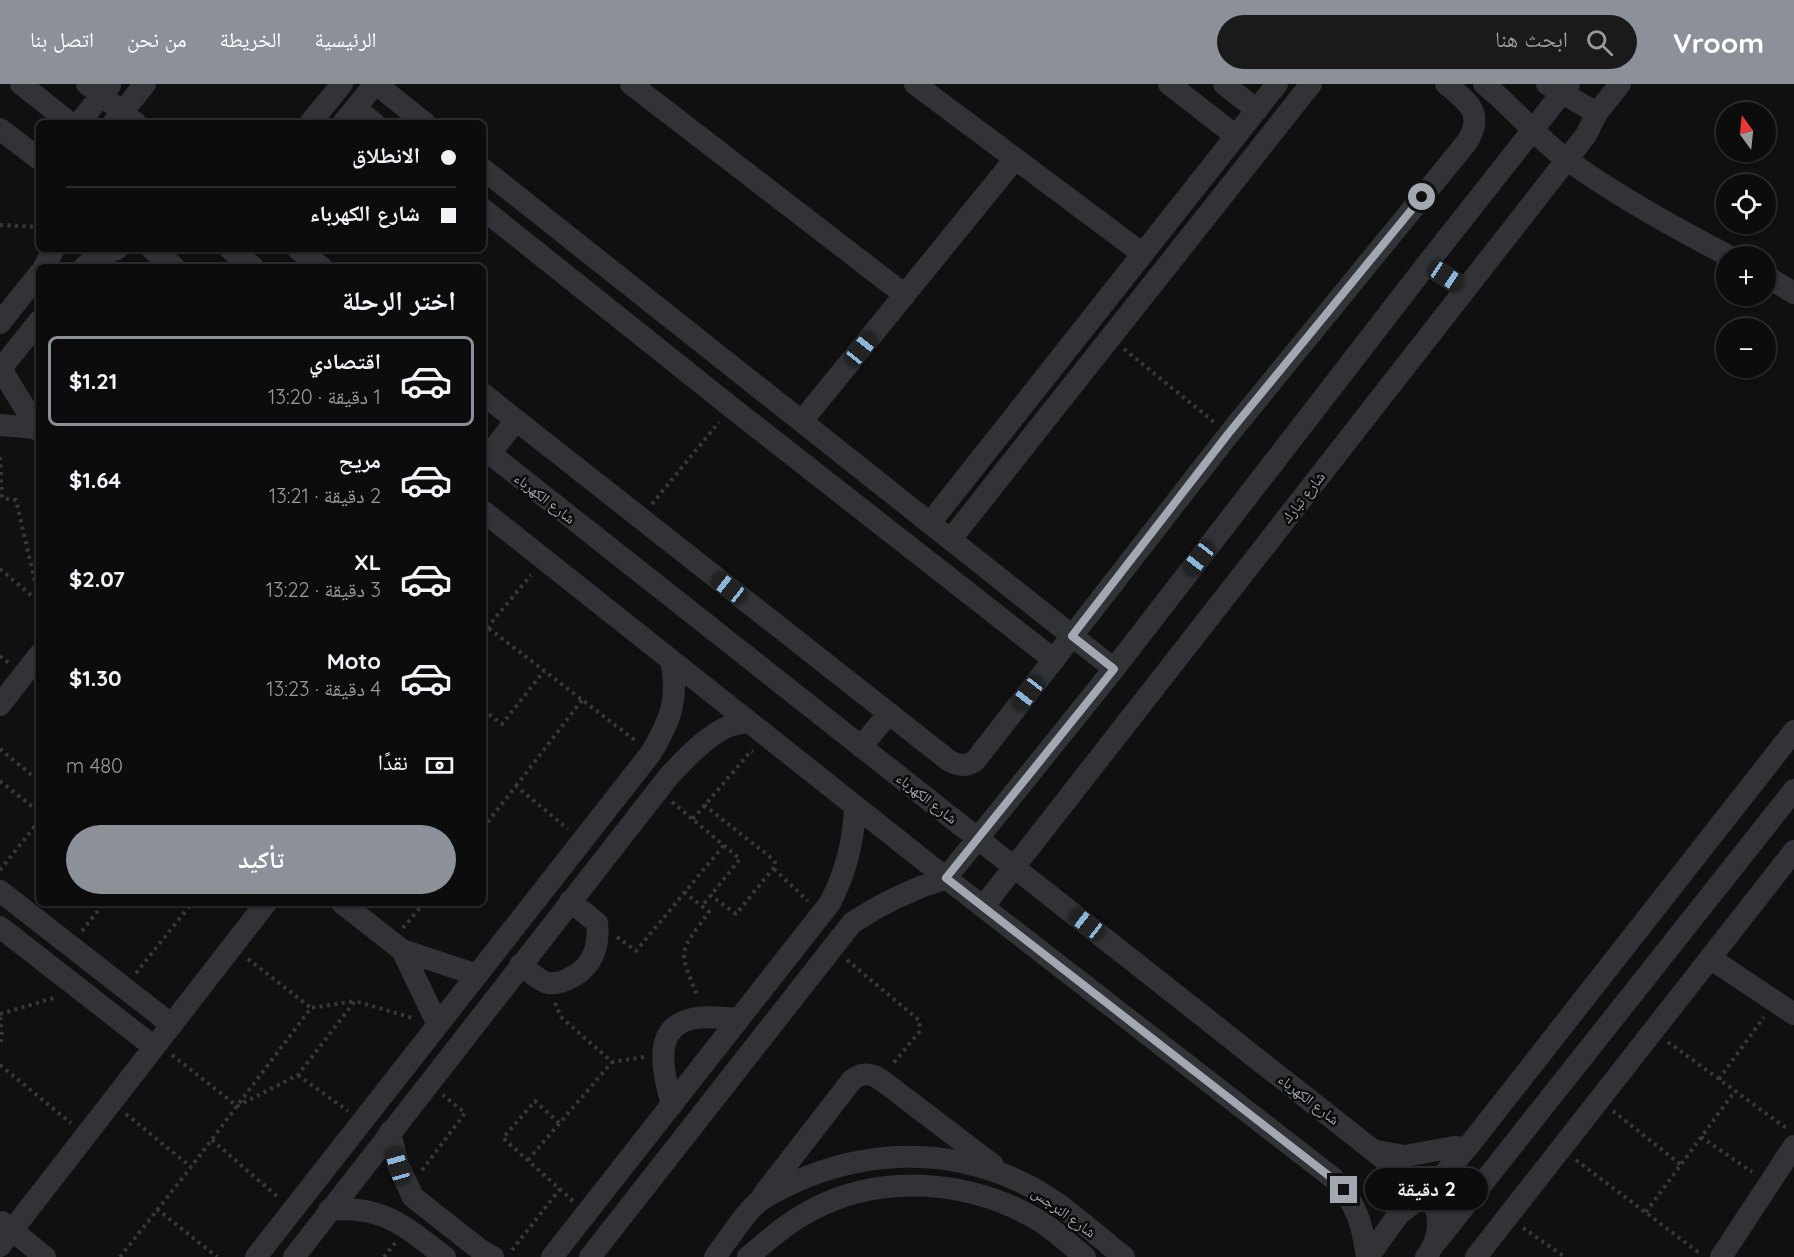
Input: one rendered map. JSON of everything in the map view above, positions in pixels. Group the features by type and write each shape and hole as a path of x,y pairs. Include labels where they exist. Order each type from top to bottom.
{"street":[{"path":"21,84 66,120"},
{"path":"81,120 100,88 124,119 145,84"},
{"path":"312,120 342,84"},
{"path":"349,116 376,84 421,120"},
{"path":"631,84 905,295"},
{"path":"915,84 1143,254"},
{"path":"1168,84 1236,136"},
{"path":"1224,84 1257,110"},
{"path":"930,523 1277,84"},
{"path":"951,539 1311,84"},
{"path":"486,396 954,764 971,764 1228,434 1467,142 1473,132 1475,122 1473,111 1467,101 1446,84"},
{"path":"1484,84 1566,159 1641,208 1716,249"},
{"name":"شارع تبارك","path":"983,907 1586,135 1597,114 1620,84"},
{"path":"591,1257 852,923 906,892 946,878 1114,669 1533,131 1560,87 1597,114"},
{"path":"0,129 36,157"},
{"path":"802,421 1015,159"},
{"path":"486,171 1114,669"},
{"path":"1195,188 1215,205"},
{"path":"486,211 1054,660"},
{"path":"88,264 109,252"},
{"path":"156,252 170,264"},
{"path":"236,252 250,264"},
{"path":"302,252 317,264"},
{"path":"1428,264 1465,289"},
{"path":"597,299 616,274"},
{"path":"0,323 36,278"},
{"path":"1776,282 1794,293"},
{"path":"36,325 0,370 36,427"},
{"path":"487,451 516,420"},
{"path":"0,425 36,429"},
{"name":"شارع الكهرباء","path":"487,451 1427,1193"},
{"path":"486,514 946,878 1333,1179 1344,1190 1359,1217 1367,1257"},
{"path":"256,1257 651,753 664,731 673,708 676,683 671,660"},
{"path":"0,705 36,662"},
{"path":"861,747 889,713"},
{"path":"294,1257 658,790 687,757 707,740 729,726 748,722"},
{"path":"1367,1257 1399,1214 1427,1193 1467,1148 1794,731"},
{"path":"1431,1249 1794,790"},
{"path":"552,1257 830,903 846,866 854,826 855,806"},
{"path":"1476,1257 1794,851"},
{"path":"0,891 172,1024"},
{"path":"520,965 548,983 561,982 573,977 591,960 597,948 599,936 597,923 570,902"},
{"path":"45,1257 4,1232 86,1135 264,906"},
{"path":"346,906 397,946 477,975"},
{"path":"0,927 155,1045"},
{"path":"397,946 438,1025"},
{"path":"1710,958 1794,1014"},
{"path":"672,1105 662,1065 662,1054 665,1044 677,1027 696,1018 740,1019"},
{"path":"757,1204 852,1080 866,1073 880,1079 1008,1176"},
{"path":"390,1132 398,1166 413,1197 479,1249 493,1257"},
{"path":"1721,1257 1794,1146"},
{"path":"1376,1151 1405,1155 1454,1147 1467,1148"},
{"name":"شارع النرجس","path":"715,1257 757,1204 795,1182 836,1166 879,1157 923,1156 967,1163 1008,1176 1051,1199 1124,1257"},
{"name":"شارع النرجس","path":"748,1257 777,1231 811,1210 839,1199 888,1187 927,1185 967,1191 1005,1203 1040,1221 1085,1257"},
{"path":"1427,1193 1437,1209 1439,1220 1431,1249"},
{"path":"329,1210 364,1210 381,1214 397,1221 445,1257"}],"path":[{"path":"0,225 36,227"},
{"path":"1110,338 1228,434"},
{"path":"641,518 731,407"},
{"path":"0,457 2,498 16,500 36,587"},
{"path":"486,625 543,559"},
{"path":"0,569 36,598"},
{"path":"486,627 651,753"},
{"path":"486,712 502,724 544,671"},
{"path":"486,824 582,700"},
{"path":"0,748 36,778"},
{"path":"693,819 751,751 761,757"},
{"path":"0,781 36,810"},
{"path":"516,786 583,840"},
{"path":"658,790 740,859 702,906"},
{"path":"704,805 774,860 776,865 736,914 710,895"},
{"path":"0,870 36,825"},
{"path":"636,951 723,845"},
{"path":"774,869 822,914"},
{"path":"684,892 709,912 685,944 682,955 707,1018"},
{"path":"125,988 187,906"},
{"path":"397,946 422,906"},
{"path":"232,947 311,1008"},
{"path":"832,948 920,1021 919,1032 880,1079"},
{"path":"548,983 561,1017 612,1062"},
{"path":"0,1045 2,1037 0,1015 81,990"},
{"path":"237,1106 297,1075 355,1000"},
{"path":"120,1257 311,1008 355,1000 438,1025"},
{"path":"1719,1079 1775,1001"},
{"path":"1653,1031 1794,1134"},
{"path":"155,1045 237,1106"},
{"path":"528,1160 612,1062 662,1054"},
{"path":"0,1065 86,1135"},
{"path":"297,1075 362,1122"},
{"path":"409,1188 465,1113 428,1083"},
{"path":"1646,1212 1735,1091"},
{"path":"1599,1100 1681,1165"},
{"path":"559,1123 535,1101 503,1138 587,1213"},
{"path":"111,1102 191,1167"},
{"path":"1701,1137 1769,1184"},
{"path":"212,1140 293,1210"},
{"path":"1561,1149 1705,1257"},
{"path":"507,1257 560,1190"},
{"path":"157,1209 217,1257"},
{"path":"1507,1217 1565,1257"}],"route":[{"path":"1344,1190 1333,1179 946,878 1114,669 1072,636 1228,434 1422,197"}]}
